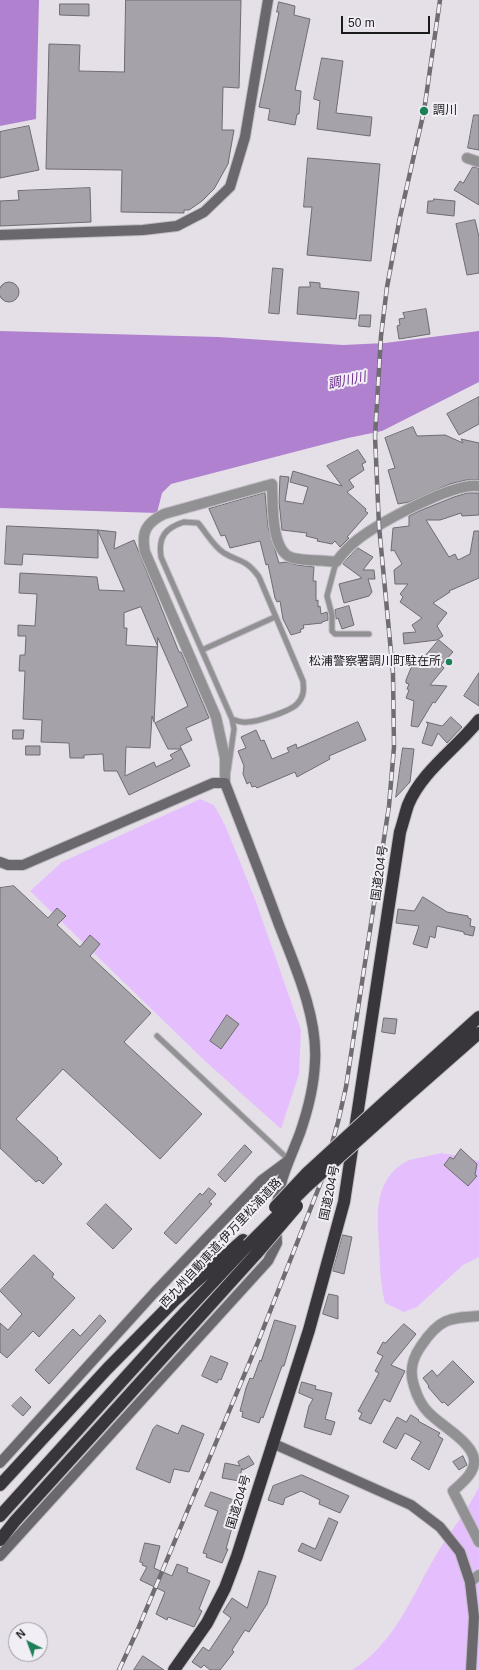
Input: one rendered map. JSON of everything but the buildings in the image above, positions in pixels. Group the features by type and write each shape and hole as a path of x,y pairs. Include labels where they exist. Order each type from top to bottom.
{"highway":[{"name":"国道204号","path":"174,1670 207,1623 225,1588 237,1556 272,1442 309,1330 344,1202 400,832 408,805 417,789 430,772 479,720"},
{"name":"西九州自動車道;伊万里松浦道路","path":"0,1504 246,1242 306,1187 479,1017"},
{"name":"西九州自動車道;伊万里松浦道路","path":"392,1102 479,1032"},
{"path":"0,1540 15,1521 257,1253 313,1188 392,1102"},
{"name":"西九州自動車道;伊万里松浦道路","path":"0,1516 246,1242"},
{"path":"0,1485 107,1369 174,1301 246,1242"}],"street":[{"path":"0,235 143,230 177,226 204,212 230,187 245,137 268,0"},
{"path":"467,158 479,162"},
{"path":"0,1556 268,1261 277,1243 278,1196 311,1095 315,1060 312,1025 302,986 225,783 225,758 216,717 144,552 142,539 146,528 155,518 164,514 272,484 275,534 281,549 291,558 336,562 346,548 359,538 401,514 434,497 461,487 479,486"},
{"path":"0,862 8,865 23,865 213,783 225,783"},
{"path":"0,1463 165,1281 262,1180 289,1160"},
{"path":"479,1316 455,1318 442,1322 431,1331 413,1358 411,1377 417,1397 428,1412 471,1449 474,1461 471,1474 454,1491 479,1542"},
{"path":"272,1442 411,1505 440,1527 460,1552 470,1582 474,1617 471,1670"},
{"path":"470,1582 479,1575"}],"lane":[{"path":"225,783 231,763 234,729 232,719 161,557 159,545 164,535 172,526 184,522 198,523 215,546 224,553 251,565 259,577 275,617 291,649 303,681 304,693 297,705 268,718 248,722 239,722 232,719"},
{"path":"336,562 327,596 332,615 332,631 335,634 369,634"},
{"path":"202,650 275,617"},
{"path":"157,1036 289,1160"}],"shaded area":[{"path":"200,799 214,805 225,825 255,899 301,1030 299,1074 281,1129 205,1061 30,891 62,862"},
{"path":"441,1153 479,1161 479,1257 463,1265 417,1307 404,1312 385,1303 383,1296 380,1274 378,1233 378,1210 380,1199 388,1178 405,1162 412,1159"},
{"path":"479,1487 479,1670 352,1670 381,1646 393,1630 441,1547 466,1510"}],"water":[{"path":"0,0 39,0 36,119 0,126"},
{"name":"調川川","path":"0,331 218,337 343,345 385,343 479,331 479,382 382,431 348,438 171,484 162,493 157,513 0,508"}],"railway":[{"path":"119,1670 138,1629 258,1342 321,1182 346,1087 389,806 394,747 393,673 379,526 375,436 381,336 387,287 400,217 424,111 440,0"}],"place":[{"name":"調川","path":"424,111"},
{"name":"松浦警察署調川町駐在所","path":"449,662"}]}
